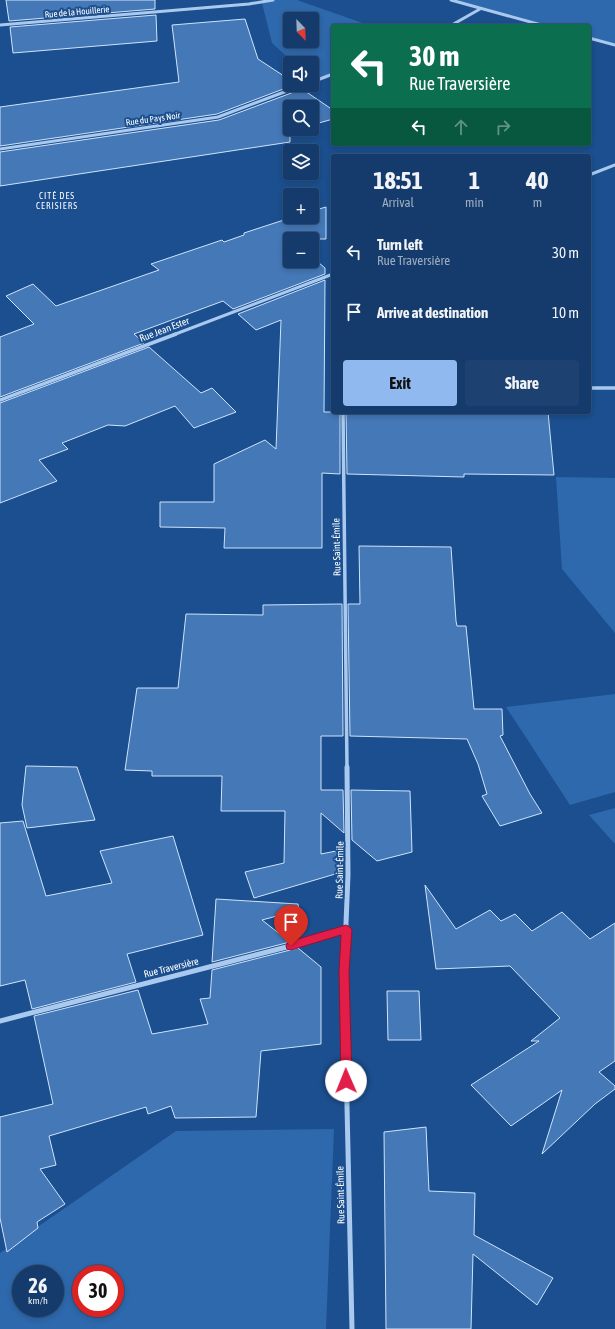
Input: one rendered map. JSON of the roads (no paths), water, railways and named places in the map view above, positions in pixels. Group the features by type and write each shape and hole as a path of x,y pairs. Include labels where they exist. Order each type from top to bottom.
{"street":[{"name":"Rue de la Houillerie","path":"0,25 249,4 273,0"},
{"path":"451,0 537,24"},
{"path":"454,24 480,9"},
{"path":"591,39 615,45"},
{"path":"319,79 331,75"},
{"name":"Rue du Pays Noir","path":"0,149 218,117 284,92"},
{"path":"591,175 615,166"},
{"name":"Rue Jean Ester","path":"0,400 331,275"},
{"path":"591,388 615,388"},
{"name":"Rue Saint-Émile","path":"343,414 348,875 344,972 352,1329"},
{"name":"Rue Traversière","path":"0,1021 306,942 346,930"}],"district":[{"name":"CITÉ DES CERISIERS","path":"57,202"}]}
